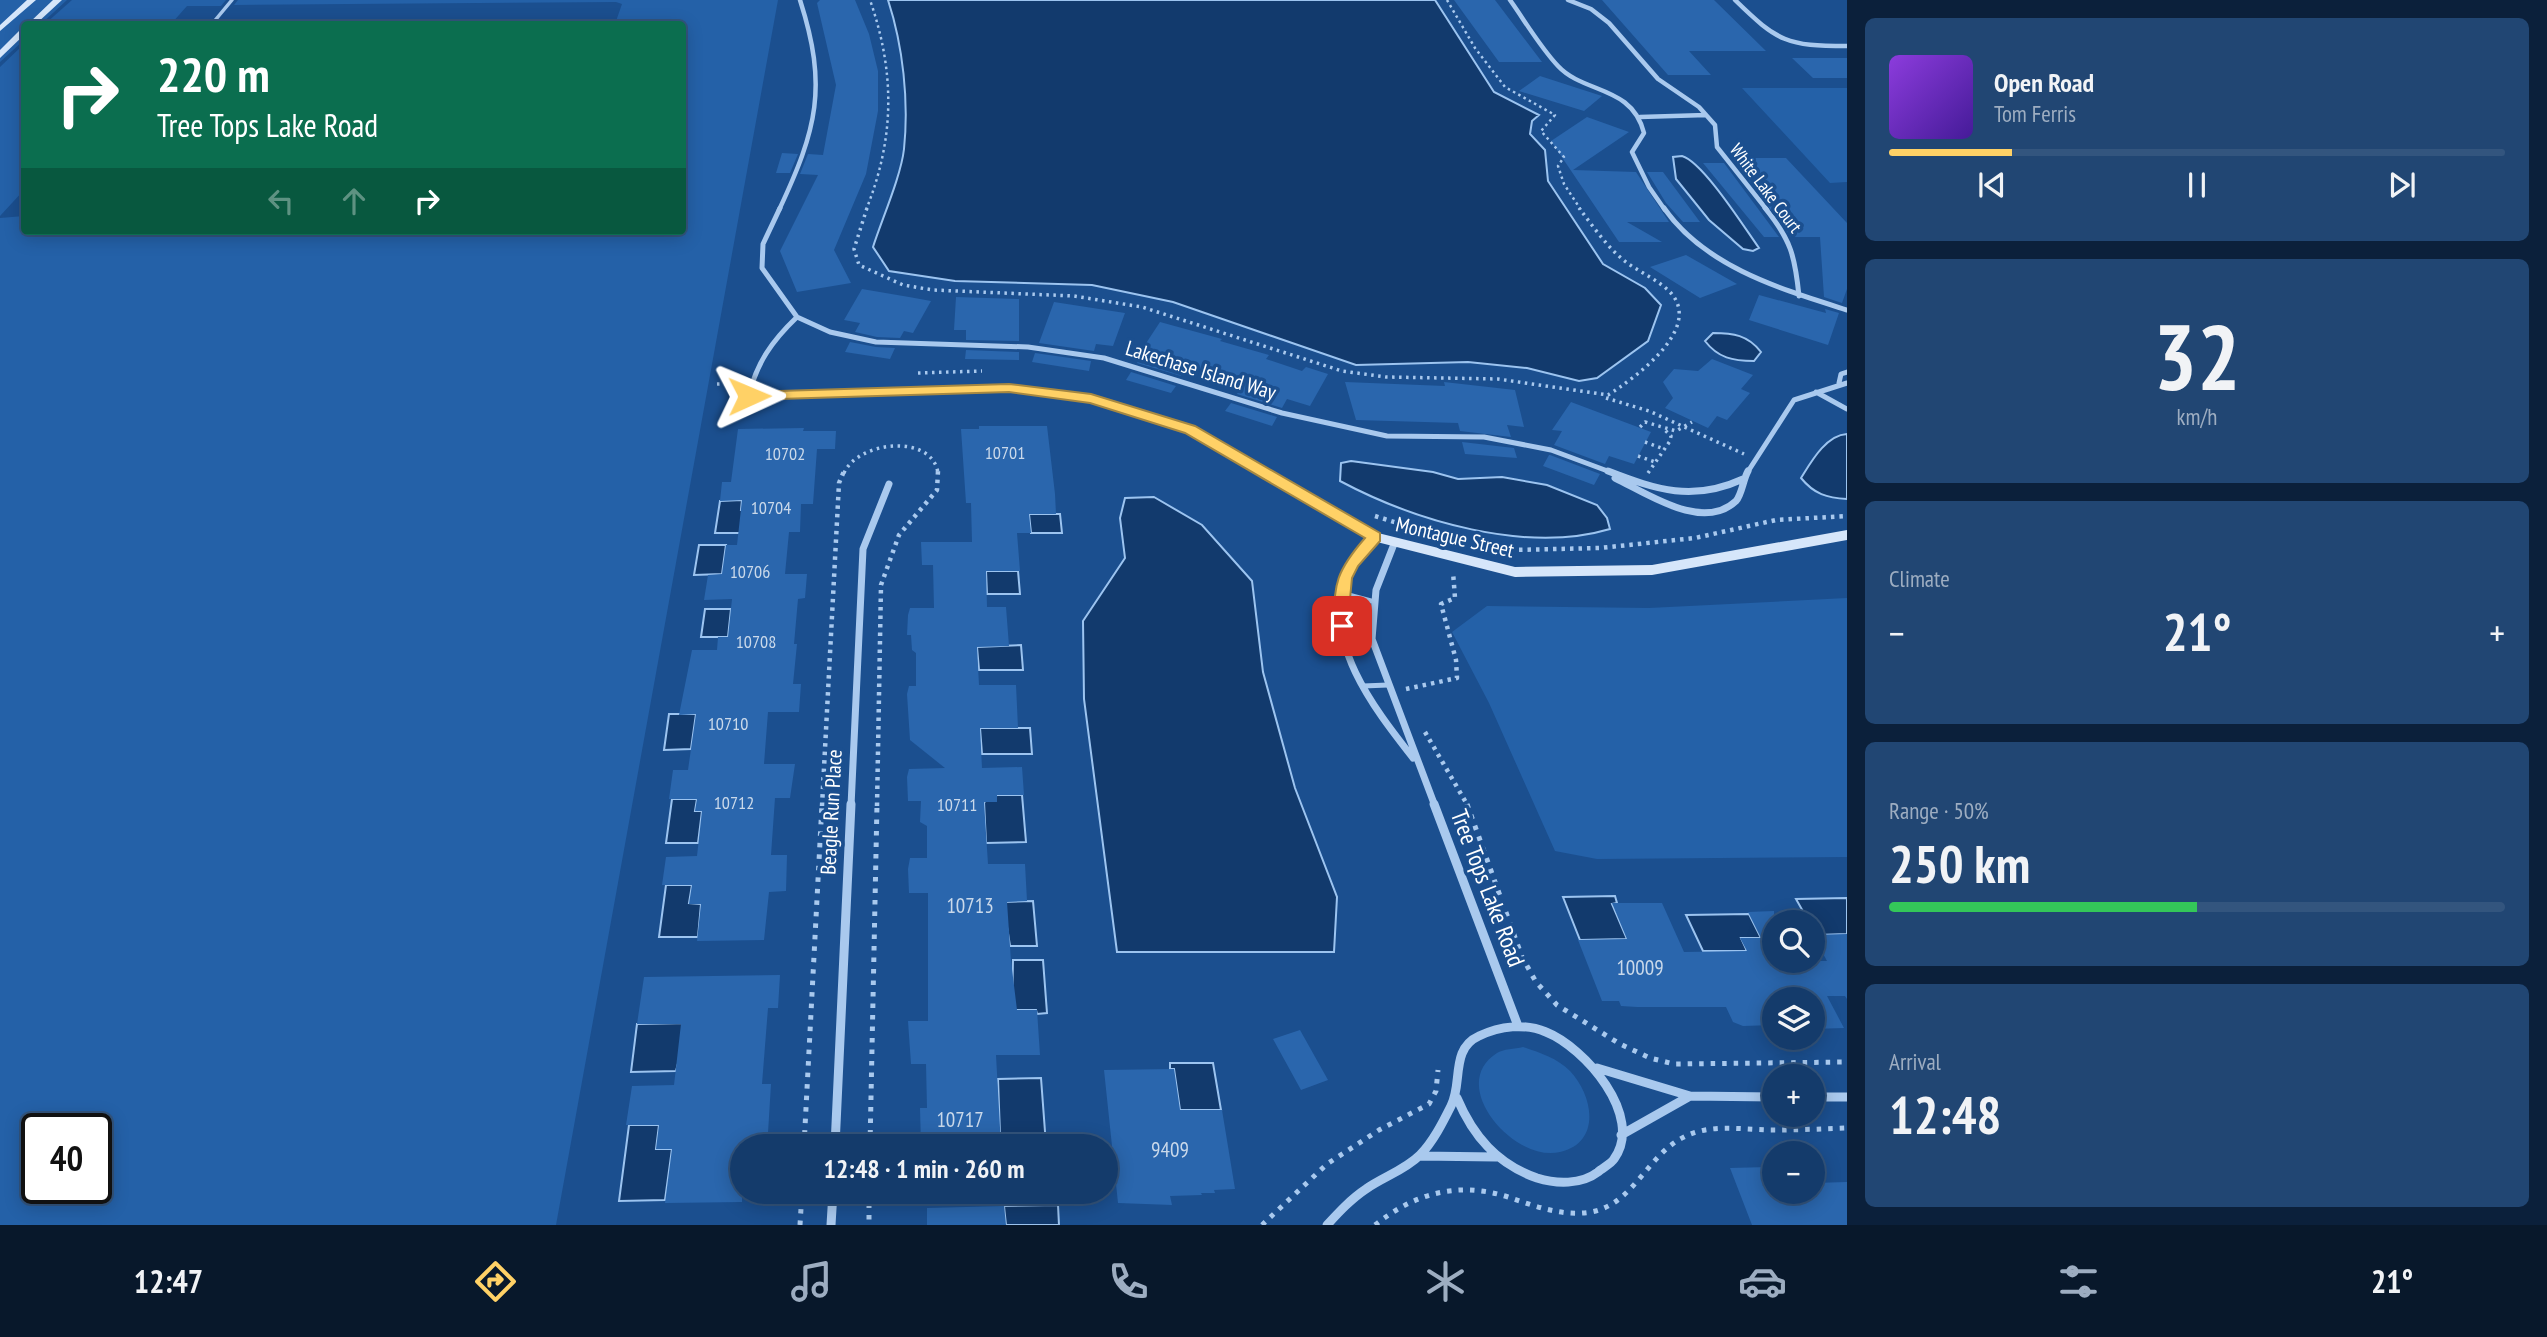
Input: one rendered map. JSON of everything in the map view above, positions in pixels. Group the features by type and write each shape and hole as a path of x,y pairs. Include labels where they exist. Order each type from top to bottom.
{"street":[{"path":"0,29 32,0"},
{"path":"35,21 58,0"},
{"path":"750,390 758,362 772,341 797,317 762,268 763,244 806,153 815,108 817,80 812,37 800,0"},
{"path":"1510,0 1559,68 1622,100 1640,117 1644,133 1632,152 1644,182 1691,239 1745,275 1799,296 1847,310"},
{"path":"1568,0 1591,9 1609,23 1658,79 1706,115"},
{"path":"1735,0 1779,41 1802,46 1847,46"},
{"path":"0,55 21,35"},
{"path":"1640,117 1706,115"},
{"name":"White Lake Court","path":"1706,115 1715,125 1717,147 1784,231 1795,254 1799,296"},
{"name":"Lakechase Island Way","path":"797,317 831,332 876,342 1028,347 1104,358 1282,413 1387,436 1484,437 1551,450 1641,484 1684,493 1719,490 1742,479"},
{"path":"1844,385 1841,374 1847,372"},
{"name":"Lakechase Island Way","path":"1592,466 1643,494 1682,510 1719,512 1738,499 1742,479 1794,400 1844,385"},
{"name":"Montague Street","path":"750,390 1009,388 1091,399 1190,429 1374,537 1515,572 1652,570 1847,535"},
{"path":"1816,392 1847,409"},
{"name":"Beagle Run Place","path":"836,1134 863,549 889,484"},
{"name":"Tree Tops Lake Road","path":"1374,537 1351,564 1341,593 1342,626 1347,648 1376,712 1418,765"},
{"name":"Tree Tops Lake Road","path":"1394,544 1371,601 1372,639 1518,1026"},
{"path":"1518,1026 1560,1038 1579,1051 1596,1068 1611,1089 1620,1112 1621,1135 1615,1157 1599,1173 1577,1182 1550,1182 1522,1173 1496,1157 1478,1139 1465,1119 1457,1098 1455,1073 1461,1053 1475,1037 1494,1028 1518,1026"},
{"path":"1596,1068 1690,1096 1762,1097"},
{"path":"1621,1135 1690,1096"},
{"path":"1825,1097 1847,1097"},
{"path":"1327,1225 1358,1195 1420,1156 1457,1098"},
{"path":"1420,1156 1496,1157"},
{"path":"831,1225 832,1204"}],"lane":[{"path":"214,21 232,0"},
{"path":"1341,593 1371,601"},
{"path":"1363,686 1388,685"}],"path":[{"path":"870,0 878,25 891,91 886,150 854,249 859,265 871,275 933,290 1074,296 1142,307 1342,372 1386,377 1498,379 1619,400 1756,459"},
{"path":"1447,0 1475,48 1505,87 1555,115 1541,131 1564,158 1558,166 1559,174 1611,247 1621,259 1674,297 1681,310 1680,321 1657,356 1615,391 1595,396"},
{"path":"916,373 996,371"},
{"path":"717,383 750,390"},
{"path":"1640,428 1645,422 1665,430 1676,431 1692,422"},
{"path":"1641,484 1671,436 1665,430"},
{"path":"1645,442 1664,449"},
{"path":"1638,456 1655,463"},
{"path":"1363,510 1409,527"},
{"path":"1407,698 1406,688 1457,678 1457,667 1443,621 1441,604 1455,598 1455,540 1513,550 1601,548 1695,538 1776,520 1847,516"},
{"path":"1422,726 1470,810 1522,957 1536,982 1557,1005 1620,1044 1650,1058 1674,1064 1847,1062"},
{"path":"1262,1225 1327,1164 1379,1130 1429,1104 1436,1091 1438,1070"},
{"path":"1773,1130 1847,1128"},
{"path":"800,1225 801,1204"},
{"path":"869,1204 869,1225"}],"shaded area":[{"path":"0,0 67,0 44,21 21,21 21,43 0,62"},
{"path":"72,0 226,0 221,6 187,6 174,21 48,21"},
{"path":"238,0 778,0 556,1225 0,1225 0,218 21,216 21,235 686,235 686,21 616,21 622,4 234,5"},
{"path":"888,0 1435,0 1494,92 1539,115 1532,121 1530,134 1545,150 1548,181 1603,264 1645,288 1661,305 1648,341 1597,378 1579,381 1527,368 1468,362 1356,365 1173,302 1092,285 955,281 889,271 873,247 902,160 906,112 901,55"},
{"path":"21,47 21,193 0,216 0,67"},
{"path":"1742,88 1847,88 1847,182 1830,183"},
{"path":"1682,156 1691,161 1712,182 1759,248 1753,251 1743,249 1709,220 1676,179 1673,157"},
{"path":"1713,333 1740,336 1761,352 1754,361 1726,357 1705,341"},
{"path":"1847,434 1847,499 1833,498 1811,488 1801,478 1826,444"},
{"path":"1351,461 1433,472 1458,479 1502,477 1547,485 1597,505 1607,518 1610,529 1577,536 1543,538 1507,535 1436,520 1370,496 1340,481 1341,463"},
{"path":"1154,497 1202,525 1252,581 1263,672 1295,788 1337,897 1334,952 1117,952 1084,699 1083,621 1125,558 1120,518 1125,498"},
{"path":"742,500 741,510 750,510 747,533 715,533 720,501"},
{"path":"1029,514 1060,514 1062,533 1031,533"},
{"path":"699,545 726,545 722,574 694,575"},
{"path":"986,571 1018,571 1020,594 987,594"},
{"path":"1847,598 1847,857 1597,859 1555,851 1489,703 1452,632 1487,606 1649,608"},
{"path":"705,609 731,609 728,637 701,637"},
{"path":"1021,645 1023,670 979,670 977,647"},
{"path":"669,714 696,714 691,749 664,750"},
{"path":"980,728 1030,728 1032,754 982,754"},
{"path":"997,795 1022,795 1026,842 986,843 984,802"},
{"path":"672,799 697,799 695,811 702,811 698,843 666,843"},
{"path":"666,885 692,885 689,903 701,904 698,937 659,937"},
{"path":"1615,896 1617,903 1612,904 1627,939 1580,940 1563,897"},
{"path":"1847,898 1847,934 1825,935 1825,910 1802,910 1796,899"},
{"path":"1033,901 1037,946 1010,946 1003,902"},
{"path":"1749,914 1761,938 1741,938 1747,951 1703,951 1686,915"},
{"path":"1013,960 1043,960 1047,1013 1012,1010"},
{"path":"689,1023 676,1071 631,1072 637,1024"},
{"path":"1523,1047 1548,1056 1565,1066 1584,1092 1588,1105 1588,1128 1583,1139 1573,1147 1560,1152 1542,1152 1524,1146 1506,1134 1492,1119 1482,1101 1479,1084 1483,1067 1497,1053"},
{"path":"1170,1063 1213,1063 1221,1110 1180,1110 1174,1069 1170,1069"},
{"path":"1041,1078 1045,1134 1000,1134 998,1079"},
{"path":"629,1125 659,1125 656,1149 672,1149 665,1200 619,1201"},
{"path":"1058,1205 1059,1225 1006,1225 1004,1206"}],"building":[{"path":"820,0 855,0 869,34 878,71 878,111 866,174 834,250 851,283 797,292 780,251 818,175 800,174 808,154 823,155 836,85 817,3"},
{"path":"1454,0 1495,0 1542,62 1499,62"},
{"path":"1602,0 1714,0 1766,51 1689,51 1711,75 1668,75"},
{"path":"1792,58 1847,58 1847,78 1813,78"},
{"path":"1540,76 1602,96 1584,111 1519,91"},
{"path":"1587,117 1629,132 1573,170 1636,172 1669,222 1627,222 1662,242 1619,242 1551,141"},
{"path":"782,153 798,154 790,173 776,173"},
{"path":"1739,158 1786,158 1847,223 1847,289 1842,303 1824,297 1820,237 1791,237 1736,163 1743,163"},
{"path":"1703,163 1724,163 1779,237 1764,237"},
{"path":"1647,172 1663,172 1700,222 1683,222 1666,203"},
{"path":"1686,255 1737,284 1700,298 1650,267"},
{"path":"862,289 931,301 913,333 904,331 900,338 877,337 855,332 860,323 844,320"},
{"path":"1759,295 1826,313 1825,309 1839,313 1828,345 1749,320"},
{"path":"956,297 1019,299 1019,341 966,340 966,330 954,330"},
{"path":"1054,302 1125,313 1113,346 1096,344 1094,351 1039,343"},
{"path":"1160,322 1269,355 1266,359 1302,371 1306,367 1328,374 1310,406 1287,399 1282,408 1237,394 1243,385 1225,379 1227,375 1188,366 1181,376 1137,363 1142,355 1139,354"},
{"path":"850,342 895,348 890,359 845,352"},
{"path":"966,350 1019,352 1019,360 965,359"},
{"path":"1035,353 1091,361 1089,371 1032,362"},
{"path":"1712,359 1753,375 1741,389 1750,393 1727,420 1717,416 1708,428 1665,408 1673,398 1663,382 1674,369 1698,371"},
{"path":"1131,372 1176,386 1171,393 1126,380"},
{"path":"1345,382 1445,386 1444,382 1515,390 1524,427 1507,425 1511,437 1460,431 1458,423 1356,420"},
{"path":"1571,402 1651,432 1634,464 1609,456 1605,464 1554,445 1562,431 1552,430"},
{"path":"1231,403 1277,417 1272,426 1225,411"},
{"path":"979,426 1047,426 1055,494 1056,514 1029,514 1031,533 1017,533 1020,571 986,571 987,607 1006,607 1009,646 977,647 979,685 1016,685 1018,728 980,728 982,768 1022,767 1024,795 997,795 997,802 984,802 988,864 1025,864 1027,901 1007,902 1011,961 1017,1010 1037,1010 1040,1055 996,1055 1000,1134 921,1134 920,1108 927,1108 926,1064 911,1064 908,1021 928,1021 928,893 909,893 908,869 910,858 927,858 927,826 920,822 921,801 908,801 907,777 909,769 945,768 910,740 907,694 909,686 916,686 916,653 912,650 911,635 907,635 908,615 910,608 934,608 933,565 922,565 921,542 972,542 971,503 966,503 961,429 979,429"},
{"path":"804,428 803,431 836,431 835,449 817,449 813,504 801,504 800,532 789,532 785,574 807,574 805,598 798,599 794,644 797,644 793,684 801,684 799,712 768,712 764,764 795,764 790,798 775,798 771,855 787,855 786,891 769,892 764,940 697,941 701,904 689,904 692,885 662,885 666,857 697,856 702,811 695,811 697,799 669,799 673,770 688,770 696,714 679,715 692,650 717,650 718,637 728,637 732,599 704,600 708,575 722,574 726,545 737,545 742,500 720,501 722,482 731,482 738,429"},
{"path":"1462,442 1514,448 1517,458 1465,454"},
{"path":"1549,455 1600,474 1594,485 1543,466"},
{"path":"1612,903 1662,903 1684,952 1747,951 1740,938 1761,938 1748,912 1762,911 1762,973 1825,973 1825,935 1847,934 1847,999 1845,996 1827,996 1844,1028 1825,1029 1825,987 1762,987 1762,1025 1743,1026 1733,1022 1726,1007 1637,1007 1621,1006 1619,1001 1602,1001 1578,940 1627,939"},
{"path":"780,975 778,1008 768,1008 762,1084 771,1084 768,1133 730,1134 730,1202 665,1203 672,1149 656,1149 659,1125 626,1125 632,1086 674,1085 681,1024 637,1024 644,977"},
{"path":"1300,1030 1328,1080 1301,1090 1273,1039"},
{"path":"1174,1069 1180,1110 1222,1110 1235,1189 1214,1190 1215,1193 1201,1193 1202,1195 1170,1196 1172,1205 1118,1203 1118,1134 1111,1134 1104,1070"},
{"path":"1762,1167 1762,1204 1825,1204 1825,1183 1847,1182 1847,1225 1752,1225 1730,1168"},
{"path":"1004,1206 1006,1225 927,1225 927,1208"}],"route":[{"path":"749,396 1009,388 1091,399 1142,412 1190,429 1374,537 1351,564 1345,578 1341,593 1342,626"}]}
